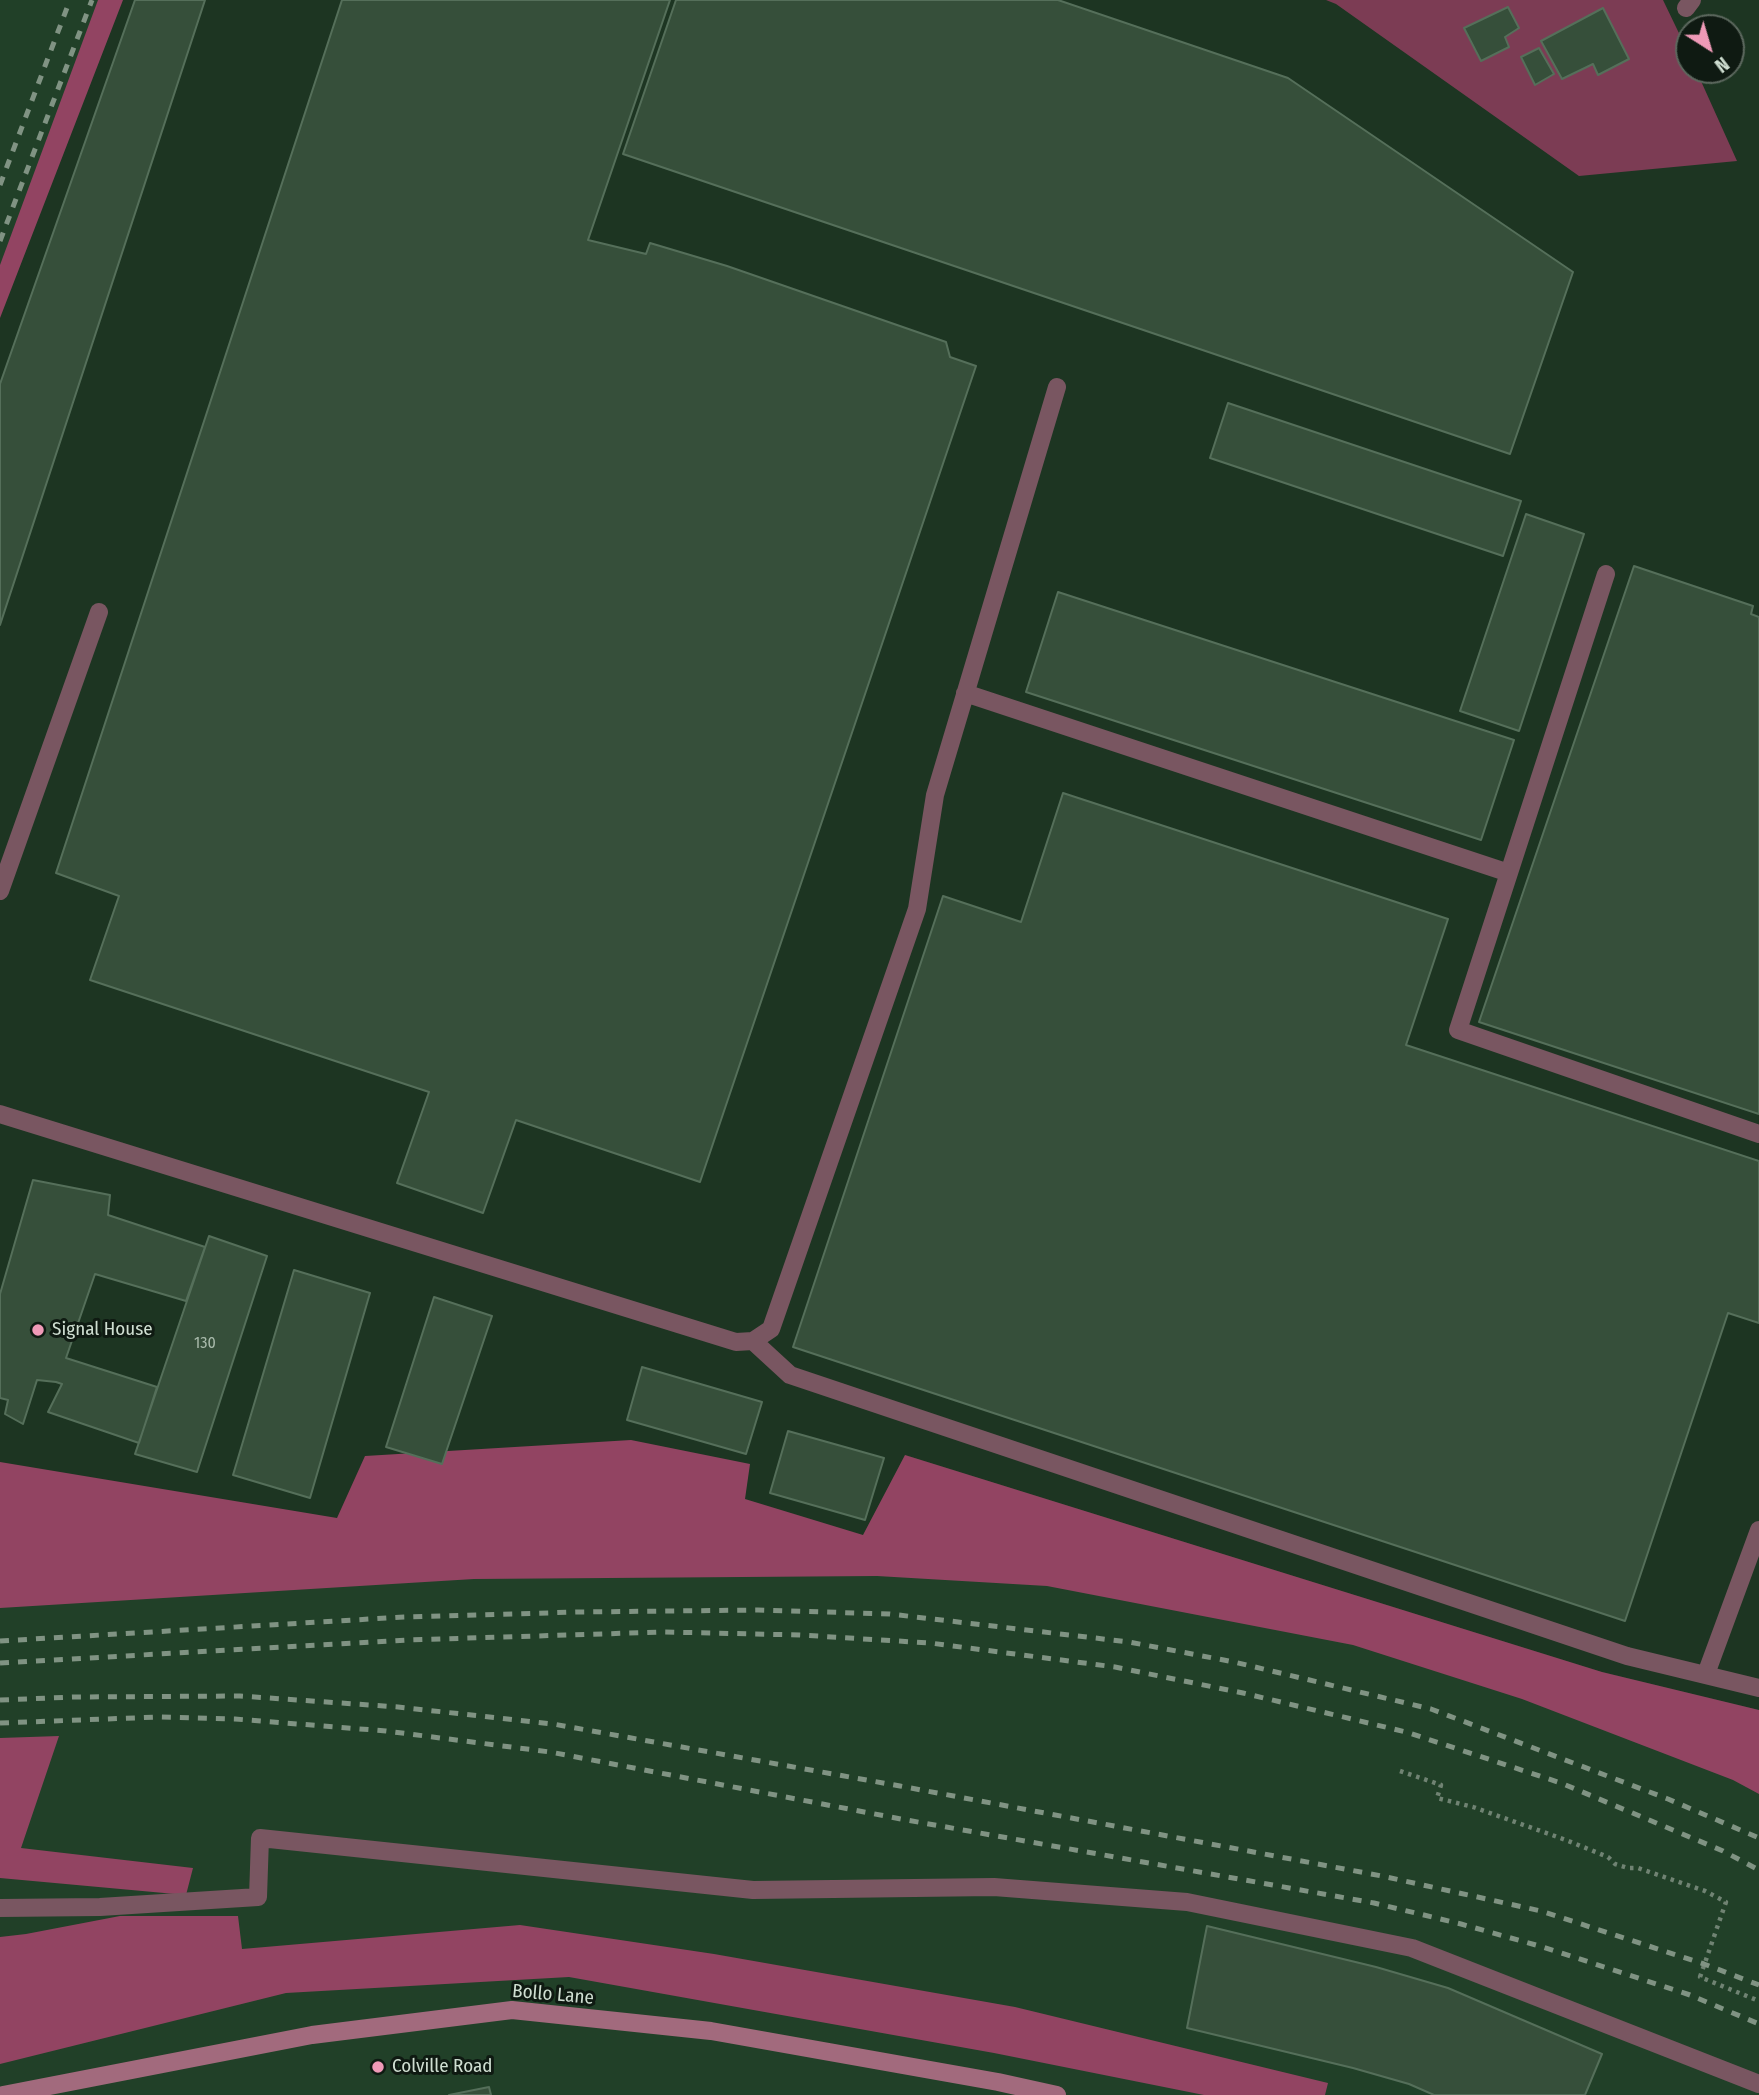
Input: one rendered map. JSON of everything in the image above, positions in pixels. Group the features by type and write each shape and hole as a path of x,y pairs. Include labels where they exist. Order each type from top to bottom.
{"street":[{"name":"Bollo Lane","path":"3,2095 312,2035 512,2010 712,2031 1057,2095"}],"lane":[{"path":"0,1114 736,1342 753,1341 771,1329 917,909 935,795 1057,387"},
{"path":"1606,574 1458,1030 1759,1134"},
{"path":"0,891 99,612"},
{"path":"965,693 1509,873"},
{"path":"753,1341 790,1375 1627,1656 1759,1688"},
{"path":"1706,1674 1759,1530"},
{"path":"0,1908 100,1907 258,1897 260,1838 752,1891 993,1887 1187,1902 1412,1948 1759,2084"}],"path":[{"path":"1400,1771 1441,1785 1437,1798 1473,1807 1566,1840 1608,1857 1615,1864 1638,1868 1704,1891 1726,1902 1700,1977 1759,2001"}],"shaded area":[{"path":"0,0 116,0 0,306"},
{"path":"98,0 123,0 0,318 0,265"},
{"path":"1326,0 1663,0 1675,25 1675,84 1702,84 1737,161 1579,176 1336,4"},
{"path":"631,1440 750,1464 745,1499 863,1535 905,1455 1602,1672 1759,1710 1759,1794 1733,1780 1522,1699 1353,1645 1047,1586 877,1576 474,1579 0,1608 0,1462 337,1518 365,1456"},
{"path":"905,1455 1602,1672 1759,1710 1759,2095 0,2095 0,1551 863,1535"},
{"path":"59,1736 21,1848 193,1868 186,1895 0,1878 0,1738"},
{"path":"120,1916 238,1916 242,1949 520,1925 714,1954 1015,2007 1328,2083 1325,2095 1204,2095 994,2053 569,1977 286,1993 0,2064 0,1937"}],"building":[{"path":"135,0 205,0 0,625 0,384"},
{"path":"342,0 670,0 588,240 646,254 650,243 727,266 946,342 950,357 976,366 700,1182 516,1120 483,1213 397,1183 429,1092 90,980 119,896 56,873"},
{"path":"676,0 1058,0 1288,78 1573,272 1510,454 623,154"},
{"path":"1508,7 1519,28 1505,37 1509,47 1481,61 1464,28"},
{"path":"1603,8 1629,59 1598,75 1593,64 1562,79 1541,41"},
{"path":"1539,48 1554,74 1535,85 1521,57"},
{"path":"1228,403 1521,501 1503,556 1210,458"},
{"path":"1526,514 1584,534 1519,731 1460,711"},
{"path":"1634,566 1753,606 1751,614 1759,617 1759,1114 1479,1022"},
{"path":"1058,592 1514,740 1481,840 1026,692"},
{"path":"1063,793 1448,919 1406,1045 1759,1161 1759,1323 1728,1313 1625,1621 793,1347 943,896 1021,922"},
{"name":"Signal House","path":"33,1180 110,1195 108,1215 205,1247 186,1301 95,1274 66,1358 157,1387 139,1443 48,1412 62,1384 56,1382 37,1380 23,1424 5,1414 8,1400 0,1398 0,1294"},
{"name":"Signal House","path":"209,1236 267,1256 197,1472 135,1454"},
{"path":"294,1270 370,1293 310,1498 233,1475"},
{"path":"434,1297 492,1316 442,1464 386,1447"},
{"path":"642,1367 762,1402 746,1454 627,1420"},
{"path":"788,1431 884,1458 865,1520 770,1493"},
{"path":"1207,1926 1376,1967 1448,1988 1602,2054 1585,2095 1434,2095 1409,2084 1353,2068 1187,2028"},
{"path":"489,2087 491,2095 449,2095"}],"railway":[{"path":"0,185 70,0"},
{"path":"0,241 92,0"},
{"path":"0,1641 404,1617 758,1610 890,1614 1129,1642 1234,1662 1431,1709 1668,1799 1759,1838"},
{"path":"0,1663 407,1640 664,1632 800,1635 930,1643 1115,1667 1243,1693 1406,1732 1561,1783 1723,1851 1759,1870"},
{"path":"0,1700 240,1696 398,1707 553,1724 1382,1876 1541,1911 1704,1964 1759,1985"},
{"path":"0,1723 159,1717 235,1719 386,1731 550,1752 901,1819 1374,1903 1543,1947 1690,1995 1759,2024"}],"place":[{"name":"Signal House","path":"38,1330"},
{"name":"Colville Road","path":"378,2067"}]}
